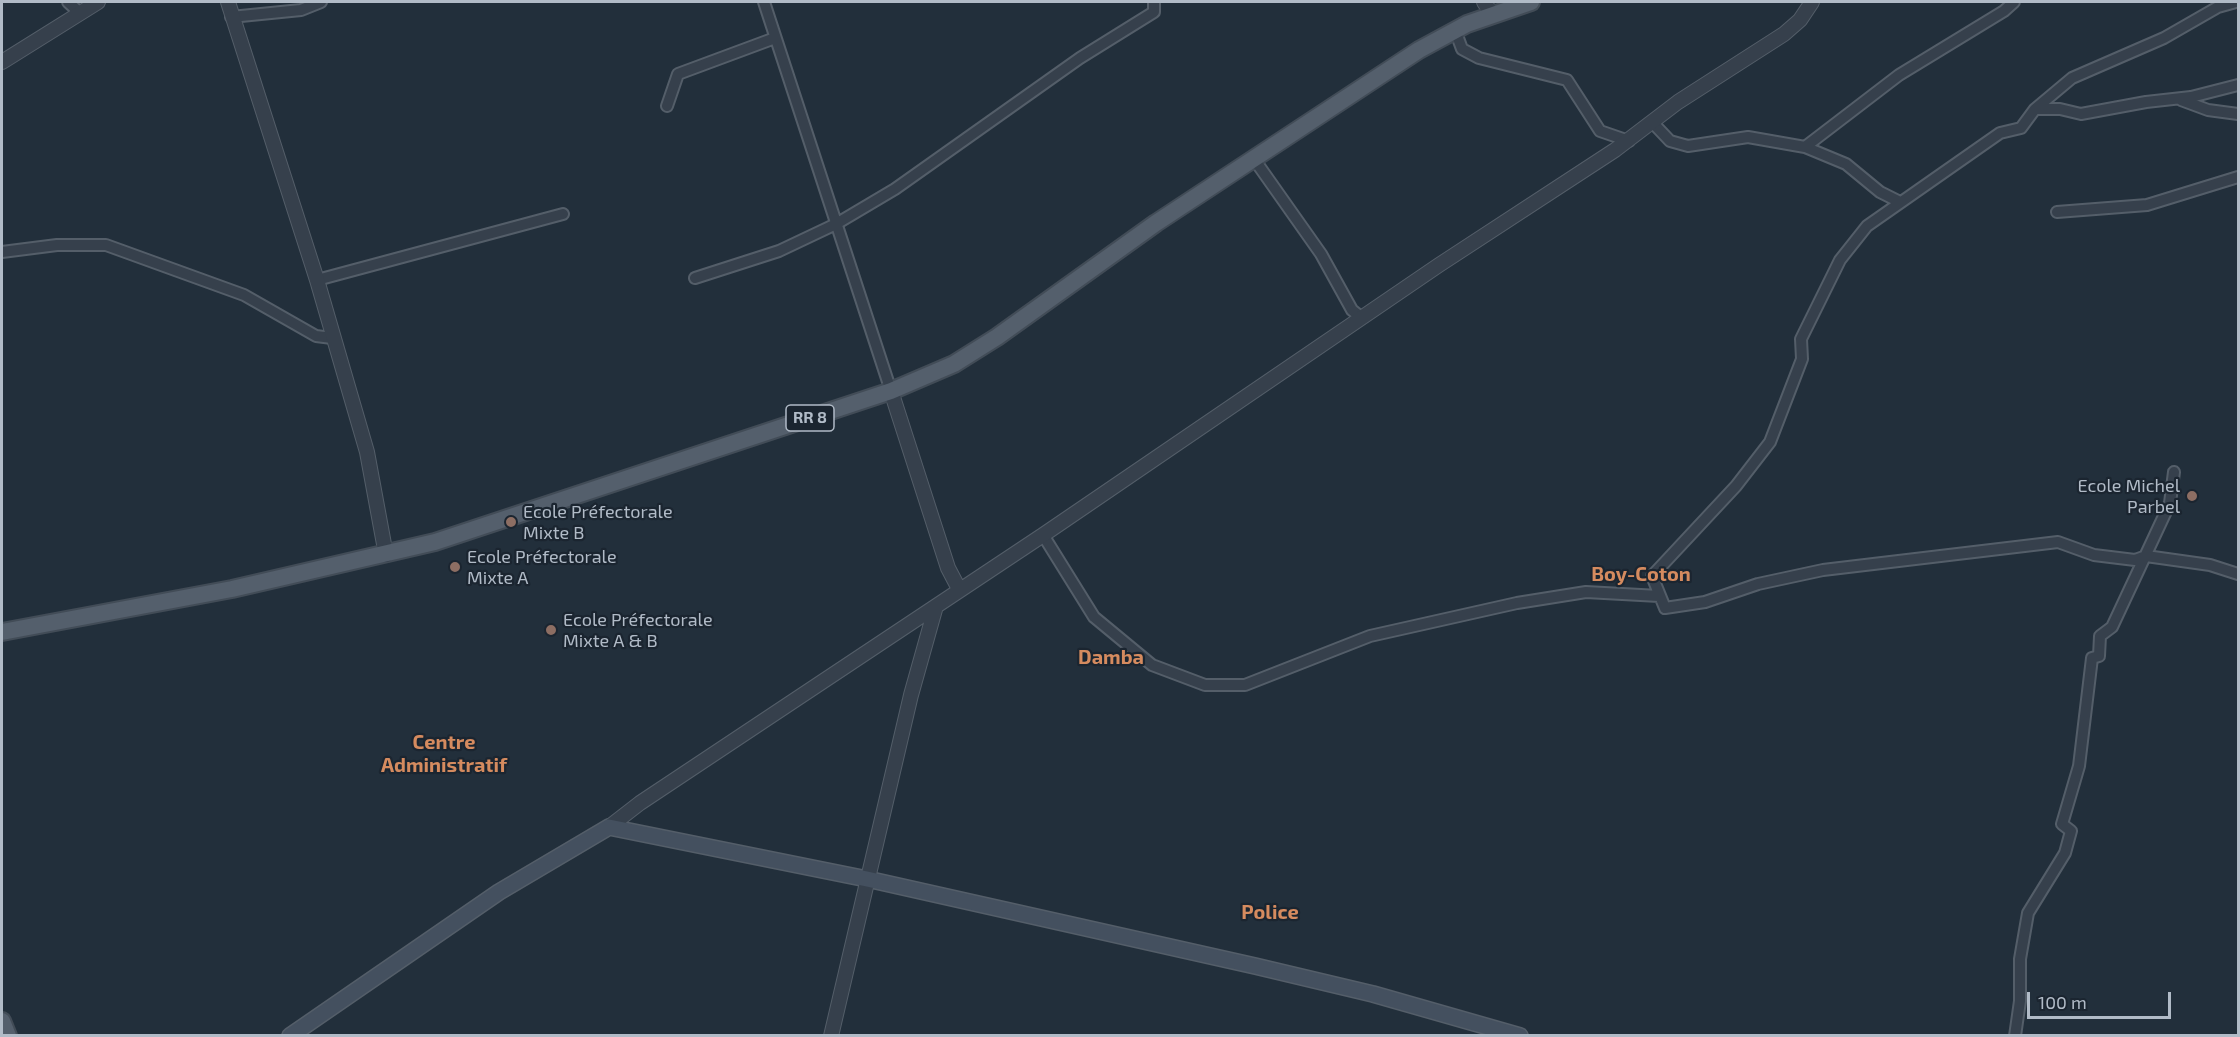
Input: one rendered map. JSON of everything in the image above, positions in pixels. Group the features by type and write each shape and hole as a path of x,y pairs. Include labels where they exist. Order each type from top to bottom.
{"main road":[{"name":"RR 8","path":"2,632 220,591 386,555 505,521 891,391 954,364 1156,224 1419,50 1488,8 1531,2"},
{"path":"290,1035 499,892 609,827 867,879 1373,994 1520,1035"},
{"path":"2,1021 8,1035"}],"street":[{"path":"68,2 80,13"},
{"path":"2,62 98,2"},
{"path":"228,2 317,280 367,452 386,555"},
{"path":"231,17 301,10 321,2"},
{"path":"764,2 948,568 959,589"},
{"path":"694,278 779,251 836,225 895,189 1080,58 1154,12 1154,2"},
{"path":"609,827 640,802 1043,535 1362,318 1629,141 1652,122 1729,69 1785,34 1800,20 1812,2"},
{"path":"1805,147 1899,75 2004,11 2013,2"},
{"path":"2235,2 2218,7 2164,38 2072,78 2036,109 2021,128 2000,133 1867,226 1840,260 1801,339 1802,359 1770,442 1736,486 1652,576 1665,608 1705,602 1758,584 1823,570 2058,542 2094,555 2135,560 2146,556 2210,565 2238,574"},
{"path":"1455,30 1462,49 1479,58 1567,80 1600,131 1629,141"},
{"path":"668,106 678,74 776,38"},
{"path":"2036,109 2060,109 2081,114 2178,99 2238,85"},
{"path":"2178,99 2208,110 2238,114"},
{"path":"1652,122 1670,141 1688,146 1748,137 1805,147 1846,164 1880,192 1900,202"},
{"path":"1254,159 1321,254 1352,310 1362,318"},
{"path":"2057,212 2147,205 2238,177"},
{"path":"317,280 563,214"},
{"path":"2,252 57,245 106,245 244,295 316,336 332,338"},
{"path":"2015,1035 2020,1001 2020,959 2028,913 2065,853 2071,831 2062,824 2079,766 2092,658 2099,656 2100,636 2112,627 2170,503 2174,472"},
{"path":"1043,535 1094,617 1152,665 1205,685 1245,685 1370,636 1517,603 1586,592 1659,596"},
{"path":"831,1035 867,879 936,606"}],"place":[{"name":"Ecole Michel Parbel","path":"2192,496"},
{"name":"Ecole Préfectorale Mixte B","path":"511,522"},
{"name":"Ecole Préfectorale Mixte A","path":"455,567"},
{"name":"Ecole Préfectorale Mixte A & B","path":"551,630"}],"district":[{"name":"Boy-Coton","path":"1641,574"},
{"name":"Damba","path":"1111,657"},
{"name":"Centre Administratif","path":"444,754"},
{"name":"Police","path":"1270,912"}]}
